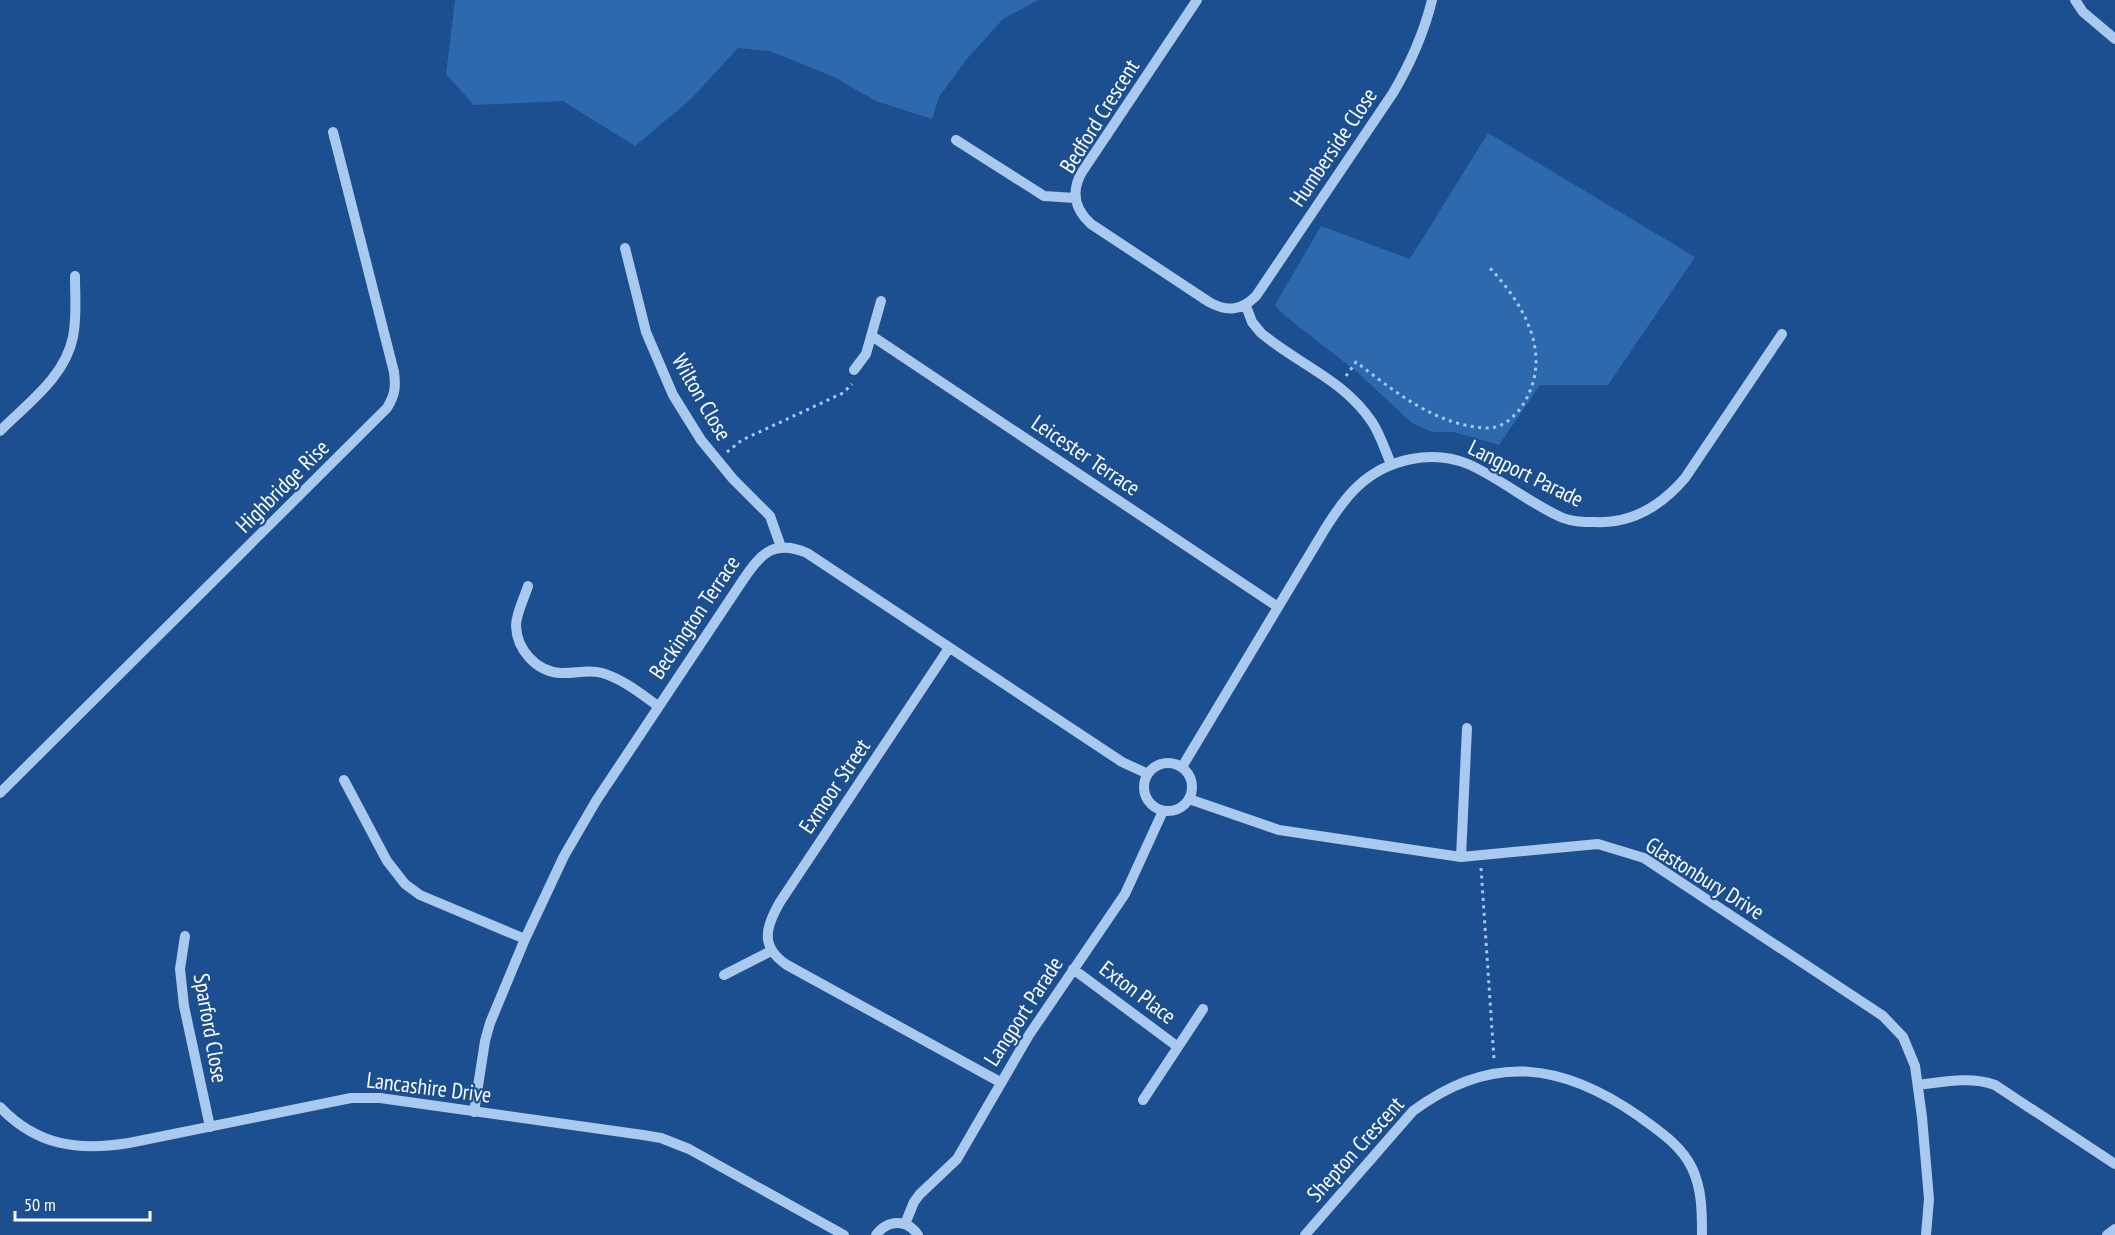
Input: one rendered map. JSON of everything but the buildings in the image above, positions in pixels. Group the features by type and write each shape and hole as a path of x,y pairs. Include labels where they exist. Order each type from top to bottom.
{"street":[{"name":"Bedford Crescent","path":"1197,0 1082,172 1075,188 1075,198 1081,213 1091,224 1209,302 1227,309 1246,306"},
{"name":"Humberside Close","path":"1246,306 1266,282 1393,93 1415,50 1432,0"},
{"path":"2074,0 2083,12 2115,39"},
{"name":"Highbridge Rise","path":"0,793 387,408 394,396 396,387 394,372 333,132"},
{"path":"956,140 1044,196 1075,198"},
{"name":"Wilton Close","path":"626,248 646,332 673,395 701,440 717,460 770,516 781,547"},
{"path":"0,431 52,380 69,352 74,335 75,276"},
{"path":"854,370 866,354 881,301"},
{"path":"1246,306 1252,322 1260,333 1339,385 1355,400 1373,423 1391,464"},
{"name":"Langport Parade","path":"1182,767 1340,505 1359,484 1391,464 1424,457 1455,460 1485,473 1566,519 1600,522 1625,520 1644,512 1671,494 1685,478 1782,334"},
{"name":"Leicester Terrace","path":"872,336 1278,606"},
{"path":"781,547 794,547 807,553 1122,762 1148,774"},
{"name":"Beckington Terrace","path":"474,1112 490,1023 525,939 580,827 658,706 757,560 771,549 781,547"},
{"path":"528,586 516,626 518,639 528,657 553,672 586,671 605,674 658,706"},
{"name":"Exmoor Street","path":"771,951 768,936 771,918 949,648"},
{"path":"1461,857 1467,728"},
{"path":"1171,763 1182,767 1189,774 1192,782 1190,799 1179,809 1171,812 1162,811 1151,805 1144,790 1148,774 1154,767 1162,764 1171,763"},
{"path":"344,780 387,861 405,884 420,895 525,939"},
{"name":"Glastonbury Drive","path":"1190,799 1279,830 1461,857 1598,844 1644,858 1883,1016 1903,1037 1916,1066 1929,1199 1926,1235"},
{"name":"Langport Parade","path":"905,1224 920,1194 957,1159 1029,1035 1125,894 1162,811"},
{"name":"Sparford Close","path":"185,936 180,969 182,988 210,1127"},
{"path":"724,975 771,951 787,965 1000,1082"},
{"name":"Exton Place","path":"1073,969 1178,1047"},
{"name":"Exton Place","path":"1143,1100 1203,1009"},
{"name":"Shepton Crescent","path":"1306,1235 1413,1111 1427,1100 1459,1083 1495,1073 1514,1071 1550,1074 1603,1092 1666,1135 1693,1169 1701,1198 1702,1235"},
{"path":"1918,1085 1978,1080 1995,1085 2115,1164"},
{"name":"Lancashire Drive","path":"0,1107 10,1118 37,1135 60,1145 91,1148 129,1143 351,1098 380,1098 661,1138 689,1149 844,1235"},
{"path":"876,1235 885,1226 898,1222 912,1227 918,1235"},
{"path":"2107,1235 2115,1229"}],"path":[{"path":"1339,385 1356,362 1417,406 1440,417 1487,428 1504,424 1525,401 1533,385 1536,371 1535,353 1529,329 1518,303 1506,285 1488,266"},
{"path":"717,460 742,440 843,393 851,386 854,370"},
{"path":"1480,857 1495,1073"}],"shaded area":[{"path":"455,0 1038,0 1003,19 966,60 939,97 932,119 876,101 834,77 770,51 738,48 691,99 635,146 563,101 474,105 446,74"},
{"path":"1488,133 1695,257 1608,385 1540,385 1499,445 1453,432 1432,432 1412,423 1357,372 1284,315 1275,305 1321,226 1410,259"}]}
